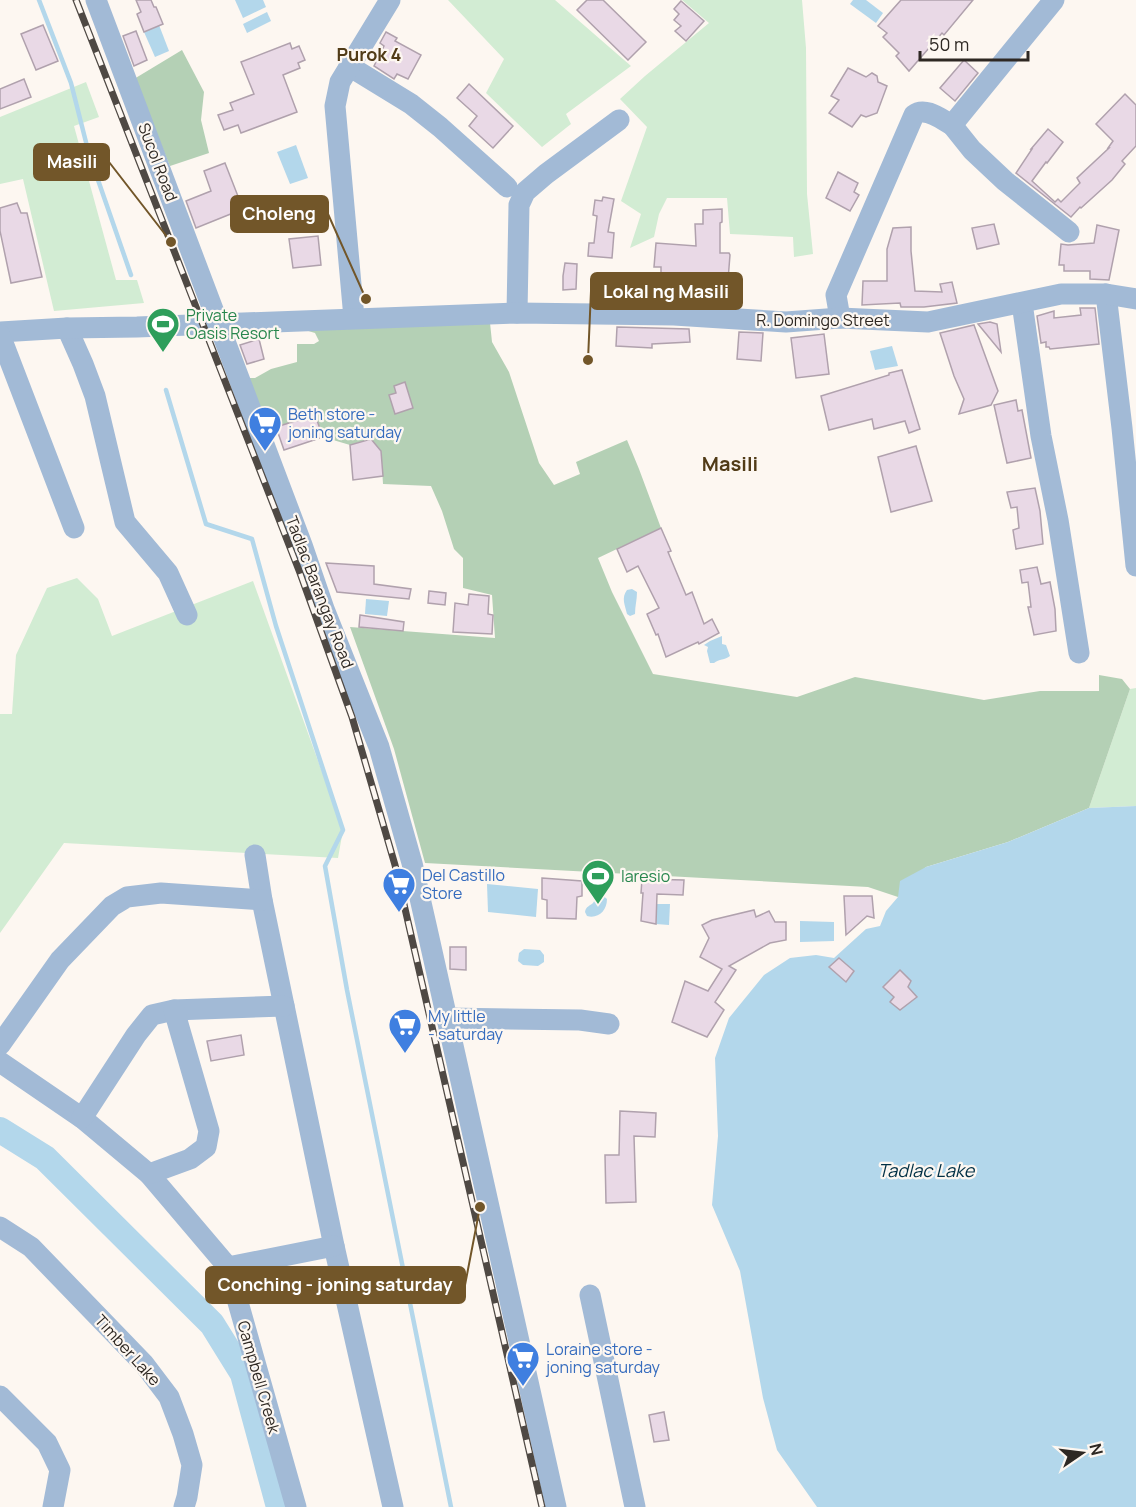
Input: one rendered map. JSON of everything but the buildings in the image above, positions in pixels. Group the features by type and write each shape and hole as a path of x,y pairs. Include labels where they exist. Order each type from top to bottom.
{"street":[{"name":"Sucol Road","path":"96,0 218,324"},
{"path":"354,318 335,106 340,82 390,0"},
{"path":"952,125 1054,0"},
{"path":"349,66 411,104 507,187"},
{"path":"840,318 836,295 914,115 918,111 926,111 952,125 972,150 1005,181 1069,232"},
{"path":"518,313 519,205 525,192 619,120"},
{"name":"R. Domingo Street","path":"0,334 67,328 518,313 674,315 786,322 840,318 928,322 1061,294 1106,294 1136,298"},
{"path":"1106,294 1136,566"},
{"path":"1022,303 1041,436 1058,520 1079,653"},
{"name":"Tadlac Barangay Road","path":"218,324 324,609 379,747 412,863 556,1507"},
{"path":"67,328 95,396 125,522 168,573 187,615"},
{"path":"0,334 74,528"},
{"path":"255,855 262,900 334,1246 393,1507"},
{"path":"0,1046 60,960 112,906 127,897 161,893 262,900"},
{"path":"82,1118 136,1035 152,1016 174,1010 284,1006"},
{"path":"150,1174 190,1159 206,1147 209,1131 174,1010"},
{"path":"446,1018 580,1020 609,1024"},
{"name":"Campbell Creek","path":"0,1062 82,1118 150,1174 228,1267 296,1507"},
{"name":"Timber Lake","path":"0,1227 31,1247 144,1364 169,1397 192,1465 184,1507"},
{"path":"228,1267 334,1246"},
{"path":"590,1295 635,1507"},
{"path":"2,1403 47,1443 60,1470 53,1507"}],"green space":[{"path":"448,0 555,0 631,66 566,114 571,124 542,147 486,93 504,59"},
{"path":"682,0 802,0 806,48 807,194 813,254 794,257 793,237 730,234 727,198 667,198 659,214 654,237 630,248 641,214 621,201 647,127 620,99 709,23"},
{"path":"182,50 204,92 201,120 209,153 170,166 134,79"},
{"path":"86,82 99,117 74,126 116,280 137,280 144,303 54,311 23,179 0,184 0,117"},
{"path":"489,313 492,342 509,372 539,463 554,485 580,474 576,462 627,440 661,528 598,558 612,592 653,674 797,697 855,677 984,700 1040,691 1099,691 1099,675 1122,679 1130,689 1089,808 1008,842 926,867 898,897 868,887 425,863 394,749 350,627 495,638 492,595 463,588 463,558 454,549 431,486 383,484 381,451 371,439 350,445 323,437 315,415 265,430 243,378 255,378 271,369 297,362 297,344 314,344 319,341 315,333 305,330"},
{"path":"77,578 98,599 112,636 253,581 343,830 338,858 64,843 0,933 0,714 12,714 16,655 47,588"},
{"path":"1136,688 1136,806 1089,808 1130,689"}],"water":[{"path":"235,0 263,0 266,7 243,18"},
{"path":"853,0 866,0 883,13 876,23 850,4"},
{"path":"267,12 271,21 247,33 243,24"},
{"path":"159,25 169,51 155,57 144,32"},
{"path":"296,145 308,178 290,184 277,152"},
{"path":"892,346 898,366 875,370 870,351"},
{"path":"632,589 637,592 637,595 635,614 630,616 627,614 624,599 627,590"},
{"path":"366,599 389,601 387,616 365,614"},
{"path":"722,636 722,644 726,645 730,656 710,663 708,647 704,645"},
{"name":"Tadlac Lake","path":"1136,806 1136,1507 817,1507 777,1450 763,1398 740,1271 712,1205 718,1136 715,1058 729,1018 764,975 790,958 816,955 834,958 866,929 880,926 886,911 898,897 900,881 926,867 1008,842 1089,808"},
{"path":"487,884 538,889 536,917 488,912"},
{"name":"laresio","path":"597,894 607,899 604,910 598,915 587,916 585,912 587,907 593,903"},
{"path":"657,904 670,904 669,925 656,924"},
{"path":"800,921 834,922 834,941 800,942"},
{"path":"524,949 540,950 544,955 544,962 538,966 523,965 518,961 519,953"}],"waterway":[{"path":"39,0 71,83 89,154 131,275"},
{"path":"166,390 206,524 252,539 276,626 343,830 325,866 347,990 451,1507"},
{"path":"0,1130 45,1158 212,1324 243,1374 279,1507"}],"railway":[{"path":"76,0 300,573 352,717 395,865 542,1507"}],"place":[{"name":"Masili","path":"171,242"},
{"name":"Choleng","path":"366,299"},
{"name":"Private Oasis Resort","path":"163,353"},
{"name":"Lokal ng Masili","path":"588,360"},
{"name":"Beth store - joning saturday","path":"265,452"},
{"name":"laresio","path":"598,905"},
{"name":"Del Castillo Store","path":"399,913"},
{"name":"My little - saturday","path":"405,1054"},
{"name":"Conching - joning saturday","path":"480,1207"},
{"name":"Loraine store - joning saturday","path":"523,1387"}],"district":[{"name":"Purok 4","path":"369,55"},
{"name":"Masili","path":"730,464"}]}
